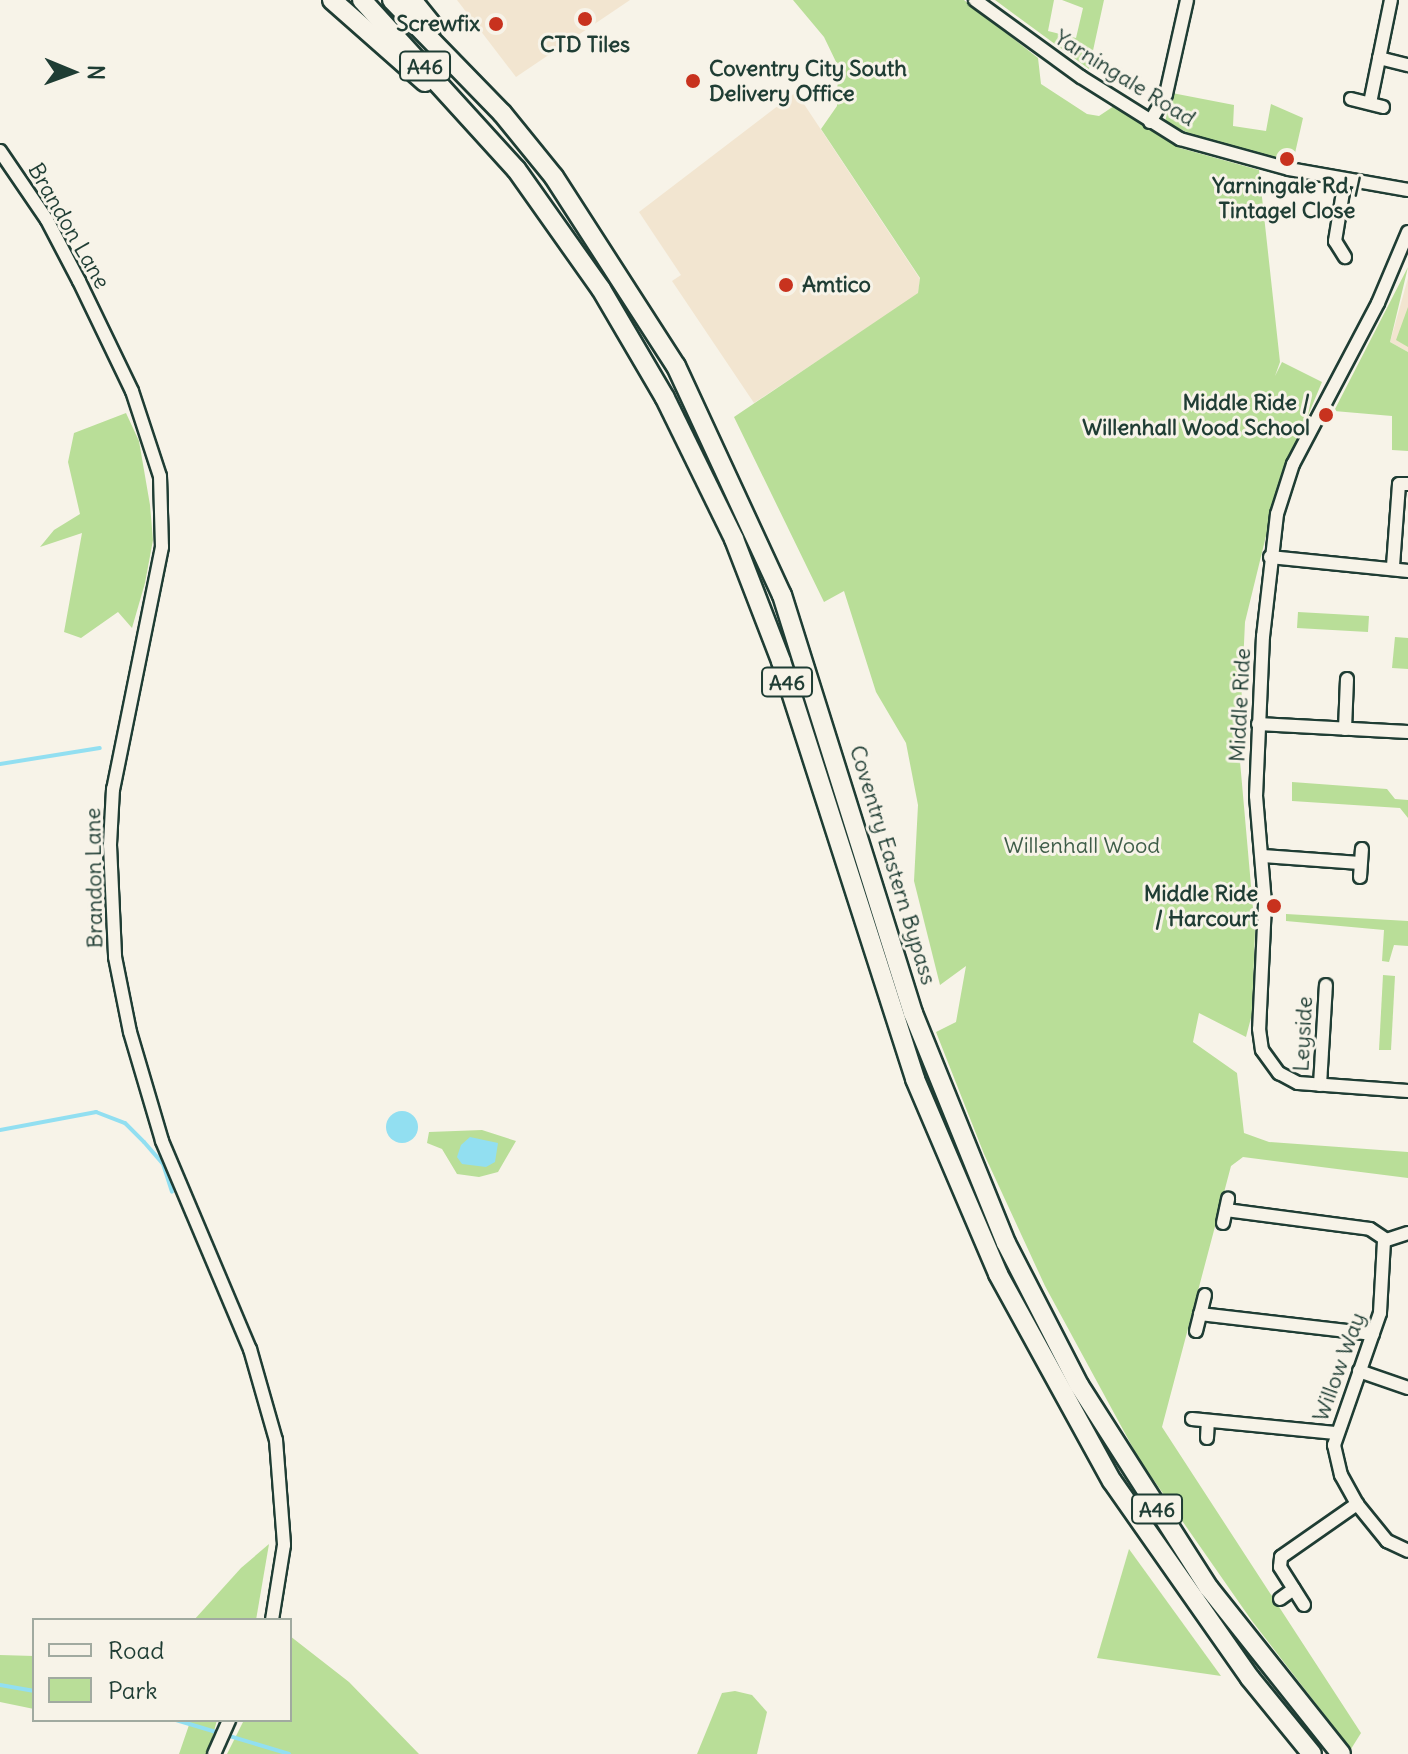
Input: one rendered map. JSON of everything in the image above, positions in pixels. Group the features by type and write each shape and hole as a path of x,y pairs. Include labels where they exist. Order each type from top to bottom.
{"highway":[{"path":"332,0 485,134"},
{"name":"Coventry Eastern Bypass","path":"362,0 485,134 601,289 665,398 734,539 781,661 915,1079 981,1237 1033,1343 1158,1550 1312,1754"},
{"name":"Coventry Eastern Bypass","path":"392,0 502,113 610,258 676,366 735,486 782,595 818,698 913,1013 1006,1243 1079,1385 1152,1501 1217,1600 1341,1754"},
{"path":"412,0 502,113"}],"street":[{"name":"Yarningale Road","path":"975,0 1150,122 1196,146 1345,180 1408,190"},
{"path":"1150,122 1166,94 1187,0"},
{"path":"1351,99 1377,105 1379,58 1390,0 1405,4"},
{"path":"1379,58 1408,65"},
{"name":"Brandon Lane","path":"0,151 47,220 86,294 152,438 160,476 162,547 113,789 110,845 115,957 130,1032 162,1141 250,1349 276,1440 284,1545 272,1618"},
{"path":"1345,180 1335,241 1345,257"},
{"name":"Middle Ride","path":"1408,232 1378,303 1293,464 1270,557 1256,796 1263,856 1261,1043 1271,1065 1285,1077 1320,1085 1408,1091"},
{"path":"1393,566 1399,484 1408,484"},
{"path":"1270,557 1393,566 1408,571"},
{"path":"1345,729 1347,679"},
{"path":"1258,724 1408,732"},
{"path":"1263,856 1361,856 1360,877"},
{"name":"Leyside","path":"1320,1085 1326,985"},
{"path":"1223,1223 1227,1205 1370,1229 1385,1239 1408,1233"},
{"name":"Willow Way","path":"1385,1239 1381,1305 1335,1433 1336,1463 1357,1504 1387,1541 1408,1551"},
{"path":"1196,1331 1205,1295"},
{"path":"1200,1314 1373,1334"},
{"path":"1359,1371 1408,1388"},
{"path":"1192,1419 1335,1433"},
{"path":"1207,1438 1208,1421"},
{"path":"1304,1605 1280,1567 1282,1554 1357,1504"},
{"path":"1280,1599 1294,1589"},
{"path":"214,1754 228,1722"}],"shaded area":[{"path":"457,0 630,0 516,77"},
{"path":"796,92 920,279 918,294 754,403 672,281 681,275 639,212"},
{"path":"1408,278 1408,352 1390,342"}],"green space":[{"name":"Willenhall Wood","path":"793,0 964,0 1038,58 1041,84 1087,114 1099,116 1114,106 1180,148 1259,170 1280,362 1275,376 1282,362 1322,382 1278,487 1245,622 1239,750 1255,931 1252,1014 1246,1037 1199,1013 1193,1042 1237,1073 1244,1133 1269,1142 1408,1152 1408,1178 1243,1157 1231,1166 1162,1427 1361,1733 1351,1749 1252,1621 1139,1459 1045,1286 984,1154 936,1032 956,1022 966,966 940,985 914,881 918,805 906,743 876,692 844,591 824,602 734,417 918,293 920,278 821,129 837,106 838,66 824,37"},
{"path":"995,0 1054,0 1048,31 1076,38 1083,8 1062,0 1104,0 1089,69"},
{"path":"1172,93 1234,105 1233,126 1266,131 1271,104 1303,118 1293,162 1214,145 1165,122"},
{"path":"1408,267 1390,342 1408,352 1408,451 1392,450 1392,416 1334,411"},
{"path":"1408,307 1408,347 1396,340"},
{"path":"126,413 139,441 150,505 153,540 145,583 132,628 118,612 81,638 64,632 82,533 40,547 54,530 80,514 68,462 74,433"},
{"path":"1298,612 1369,616 1368,632 1297,628"},
{"path":"1395,637 1408,638 1408,669 1392,668"},
{"path":"1292,782 1387,789 1395,799 1408,800 1408,818 1400,808 1292,801"},
{"path":"1286,914 1408,921 1408,946 1394,945 1389,962 1382,961 1384,930 1286,921"},
{"path":"1383,975 1395,976 1391,1050 1379,1050"},
{"path":"482,1130 516,1141 498,1172 479,1177 457,1174 442,1149 427,1143 429,1132"},
{"path":"269,1544 256,1618 196,1618 241,1568"},
{"path":"1129,1549 1221,1676 1097,1658"},
{"path":"292,1638 349,1682 419,1754 227,1754 243,1722 292,1722"},
{"path":"0,1655 32,1656 32,1709 0,1702"},
{"path":"735,1691 752,1695 767,1712 757,1754 697,1754 722,1693"},
{"path":"179,1722 216,1722 208,1754 179,1754 189,1725"}],"water":[{"path":"402,1111 413,1116 418,1127 413,1138 402,1143 391,1138 386,1127 391,1116"},
{"path":"470,1137 498,1143 495,1162 486,1167 462,1164 457,1157 461,1145"}],"waterway":[{"path":"0,764 100,748"},
{"path":"0,1130 96,1112 125,1123 144,1142 163,1164 172,1192"},
{"path":"0,1685 32,1691"},
{"path":"183,1722 289,1754"}],"place":[{"name":"CTD Tiles","path":"585,19"},
{"name":"Screwfix","path":"496,24"},
{"name":"Coventry City South Delivery Office","path":"693,81"},
{"name":"Yarningale Rd / Tintagel Close","path":"1287,159"},
{"name":"Amtico","path":"786,285"},
{"name":"Middle Ride / Willenhall Wood School","path":"1326,415"},
{"name":"Middle Ride / Harcourt","path":"1274,906"}]}
